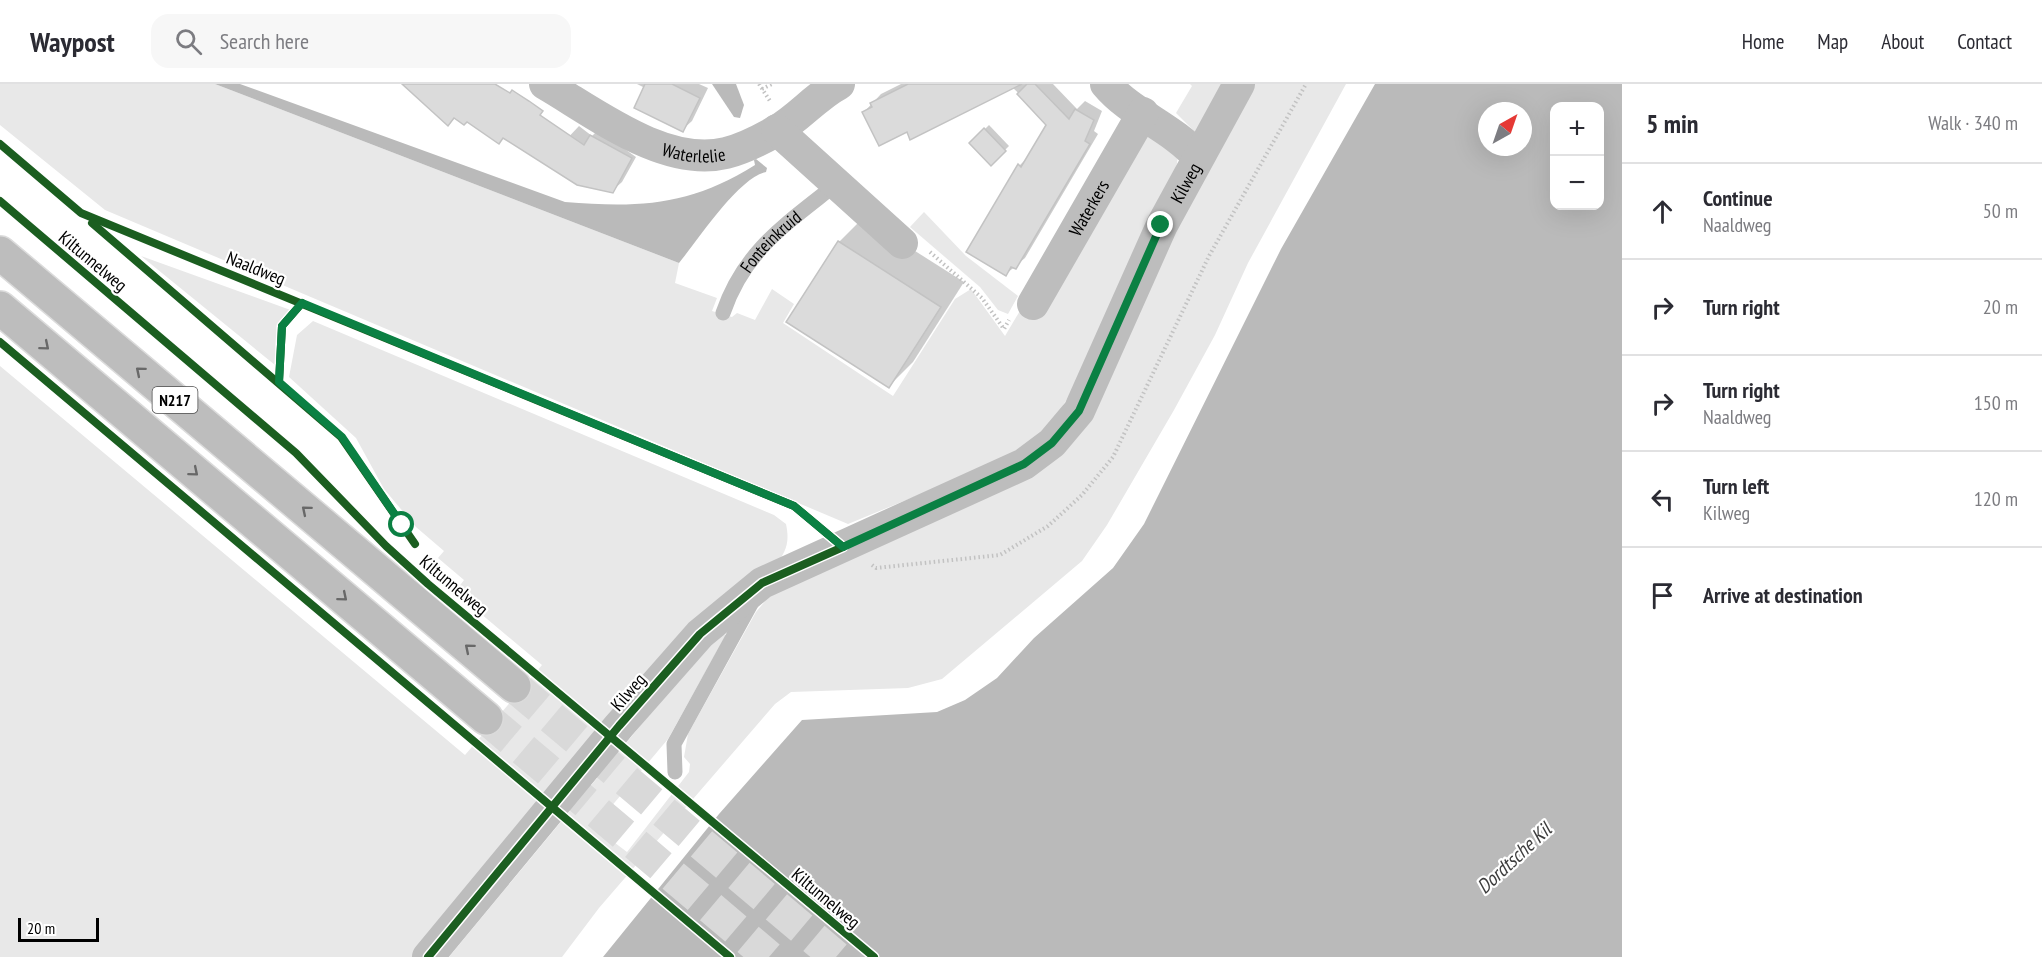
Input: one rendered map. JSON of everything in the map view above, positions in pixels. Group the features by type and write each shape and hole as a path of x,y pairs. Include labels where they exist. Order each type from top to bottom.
{"main road":[{"name":"N217","path":"0,253 514,686"},
{"name":"N217","path":"0,308 486,718"}],"street":[{"name":"Waterlelie","path":"545,84 632,134 665,150 689,155 725,153 777,130 834,85"},
{"path":"1106,84 1114,94 1176,135 1198,157"},
{"name":"Kilweg","path":"428,957 659,679 700,634 762,582 1024,464 1052,443 1079,411 1161,225 1239,84"},
{"name":"Waterkers","path":"1033,304 1143,113"},
{"path":"777,130 835,185 902,243"}],"lane":[{"name":"Fonteinkruid","path":"723,314 732,288 749,260 768,239 835,185"},
{"path":"675,772 674,744 762,582"}],"path":[{"path":"762,89 772,84"},
{"path":"902,243 911,235 982,298 1004,329"}],"shaded area":[{"path":"0,84 215,84 679,263 675,283 717,298 712,311 732,317 737,313 755,320 772,289 794,304 783,323 893,396 955,299 971,289 1005,336 1024,304 1149,133 1178,156 1175,177 1077,382 1052,424 1030,449 848,524 105,210 0,125"},
{"path":"1190,84 1228,84 1199,136 1176,113 1192,86"},
{"path":"1248,84 1346,84 1248,263 1215,335 1174,410 1107,525 1082,561 942,679 908,688 791,692 775,704 599,908 562,957 449,957 718,632 726,635 668,739 594,827 627,852 689,772 690,764 684,757 688,734 756,612 772,593 1032,471 1205,157"},
{"path":"924,212 966,256 1018,296 1008,314 998,310 980,287 910,227"},
{"path":"141,256 296,312 279,342 275,365"},
{"path":"313,321 774,515 786,524 788,536 784,551 775,567 416,957 0,957 0,366 465,755 542,665 455,592 464,580 438,558 444,551 416,527 384,489 356,438 289,377 297,335"}],"water":[{"path":"215,84 240,84 565,202 617,205 663,201 708,189 731,179 755,165 754,160 756,159 767,168 766,172 755,176 731,197 679,263"},
{"path":"712,84 736,84 744,105 740,118 734,117"},
{"name":"Dordtsche Kil","path":"1375,84 1622,84 1622,957 603,957 719,814 802,720 937,712 965,700 997,678 1034,638 1113,568 1144,524 1281,249"}],"building":[{"path":"402,84 495,84 510,93 512,90 529,101 543,111 540,115 584,145 590,135 632,158 613,193 577,185 503,138 499,144 467,122 464,125 454,118 448,126"},
{"path":"645,84 672,84 700,98 683,132 634,108"},
{"path":"908,84 1022,84 910,140 907,132 879,146 862,112 872,107 870,103"},
{"path":"1027,84 1035,84 1069,119 1075,109 1094,120 1085,141 1090,144 1016,269 1011,267 1006,276 966,252 1018,164 1021,167 1046,125 1017,94"},
{"path":"984,128 1006,151 991,166 969,143"},
{"path":"838,241 941,307 889,388 786,322"}],"tunnel":[{"path":"514,686 836,957"},
{"path":"486,718 769,957"}],"cycle path":[{"name":"Naaldweg","path":"0,144 81,213 794,506 843,547 762,583 700,634 619,726 428,957"},
{"name":"Kiltunnelweg","path":"0,201 296,453 386,546 428,584 874,957"},
{"path":"92,223 341,437 415,544"},
{"path":"279,382 282,326 302,303"},
{"path":"0,342 730,957"}],"route":[{"path":"402,525 342,437 279,382 282,326 302,303 794,506 843,547 1024,464 1052,443 1079,411 1161,225"}]}
